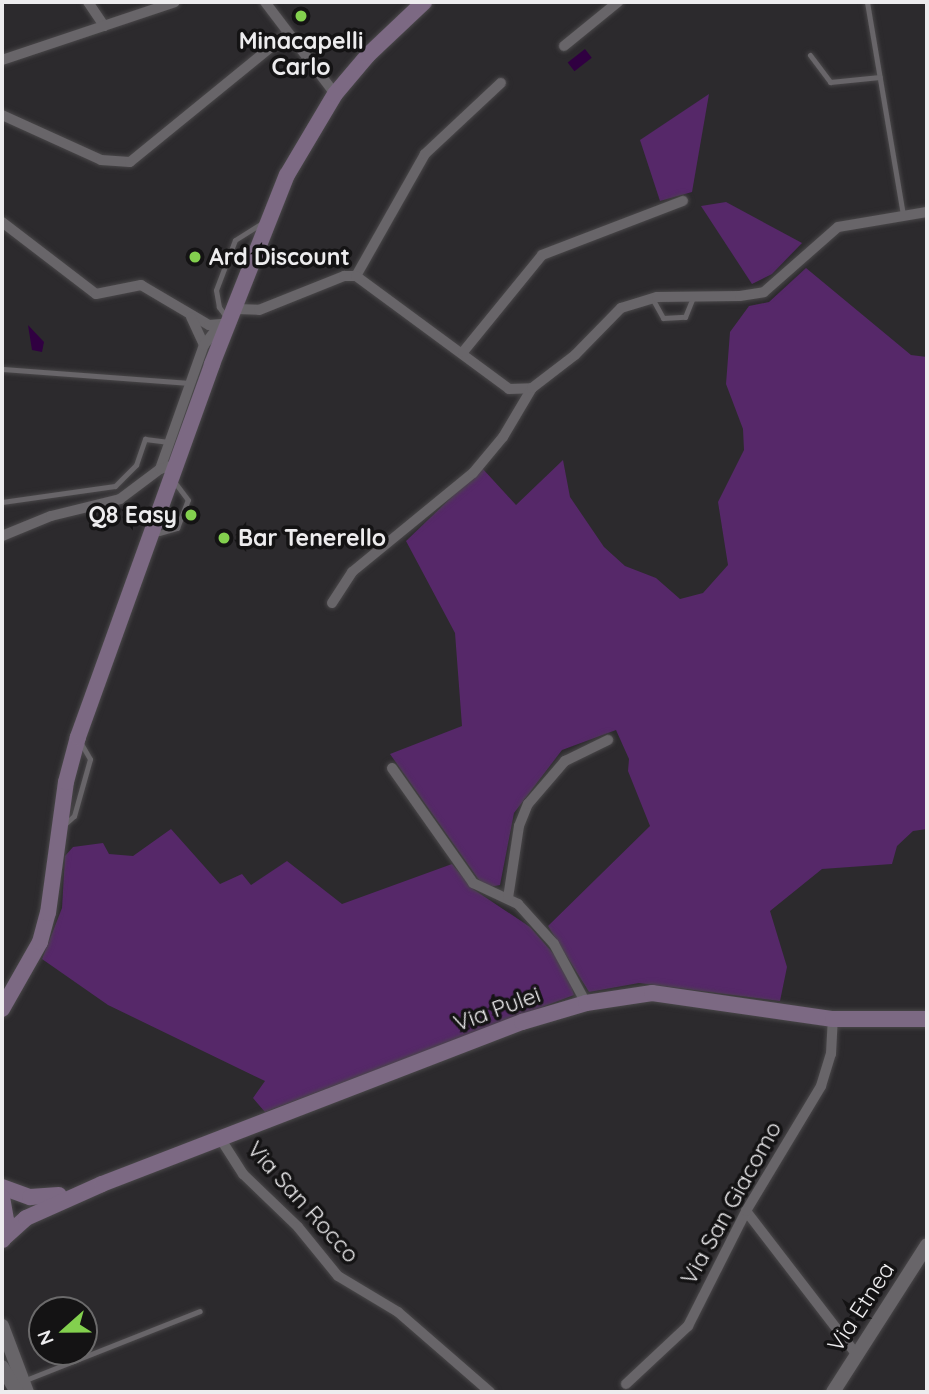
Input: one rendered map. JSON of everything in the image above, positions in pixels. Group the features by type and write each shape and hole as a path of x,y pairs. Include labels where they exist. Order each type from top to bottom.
{"main road":[{"path":"136,583 167,467 229,322 287,175 335,94 368,55 424,2"},
{"path":"2,1009 40,942 54,889 60,828 78,737 136,583 159,533 229,322"},
{"name":"Via Pulei","path":"102,1184 522,1022 586,1003 652,993 833,1019 927,1019"},
{"path":"2,1187 45,1199 102,1184"},
{"path":"3,1240 26,1218 102,1184"},
{"path":"2,1197 3,1240"}],"street":[{"path":"88,2 104,26"},
{"path":"2,60 175,2"},
{"path":"265,2 335,94"},
{"path":"564,46 618,2"},
{"path":"2,115 101,160 130,162 288,33"},
{"path":"356,276 425,154 501,83"},
{"path":"463,352 542,255 683,201"},
{"path":"332,603 352,572 473,472 503,437 532,388 575,355 608,316 652,298 764,292 838,227 927,212"},
{"path":"2,222 96,294 141,285 191,317 229,322 259,310"},
{"path":"2,536 51,516 120,499 167,467 169,442 204,345 229,322 344,276 356,276 509,388 532,388"},
{"path":"191,317 204,345"},
{"path":"508,898 519,826 528,804 565,761 608,740"},
{"path":"392,768 473,883 508,898 554,944 586,1003"},
{"name":"Via San Giacomo","path":"626,1384 688,1326 746,1211 821,1086 831,1054 833,1019"},
{"name":"Via San Rocco","path":"220,1138 243,1174 298,1227 338,1276 398,1312 490,1392"},
{"path":"746,1211 858,1355"},
{"name":"Via Etnea","path":"833,1392 927,1245"},
{"path":"2,1326 23,1388"},
{"path":"2,1367 23,1388"}],"lane":[{"path":"867,2 904,215"},
{"path":"810,55 830,82 880,77"},
{"path":"229,322 219,307 216,290 235,240 271,218"},
{"path":"652,298 663,318 685,317 693,297"},
{"path":"2,369 190,383"},
{"path":"2,502 115,486 136,465 145,439 169,442"},
{"path":"23,1388 200,1311"}],"shaded area":[{"path":"585,49 592,58 574,71 568,63"},
{"path":"709,94 692,192 660,201 640,140"},
{"path":"726,202 802,243 772,274 752,284 701,206"},
{"path":"806,268 911,355 927,357 927,829 913,831 897,846 892,864 822,869 770,911 787,967 780,1001 639,983 589,992 548,926 650,826 628,771 629,759 616,730 562,750 514,813 500,885 490,887 479,880 390,754 462,726 455,633 406,541 482,468 516,505 563,460 570,497 604,547 625,566 656,578 680,599 703,593 728,565 718,502 744,450 743,429 726,384 730,332 749,306 769,302"},
{"path":"28,325 44,342 42,352 32,350"},
{"path":"171,829 220,884 242,874 251,885 287,861 342,904 452,864 473,889 530,927 566,968 574,995 265,1112 253,1098 265,1081 108,1005 42,959 62,908 65,856 73,847 103,843 109,854 133,856"}],"place":[{"name":"Minacapelli Carlo","path":"301,16"},
{"name":"Ard Discount","path":"195,257"},
{"name":"Q8 Easy","path":"191,515"},
{"name":"Bar Tenerello","path":"224,538"}]}
